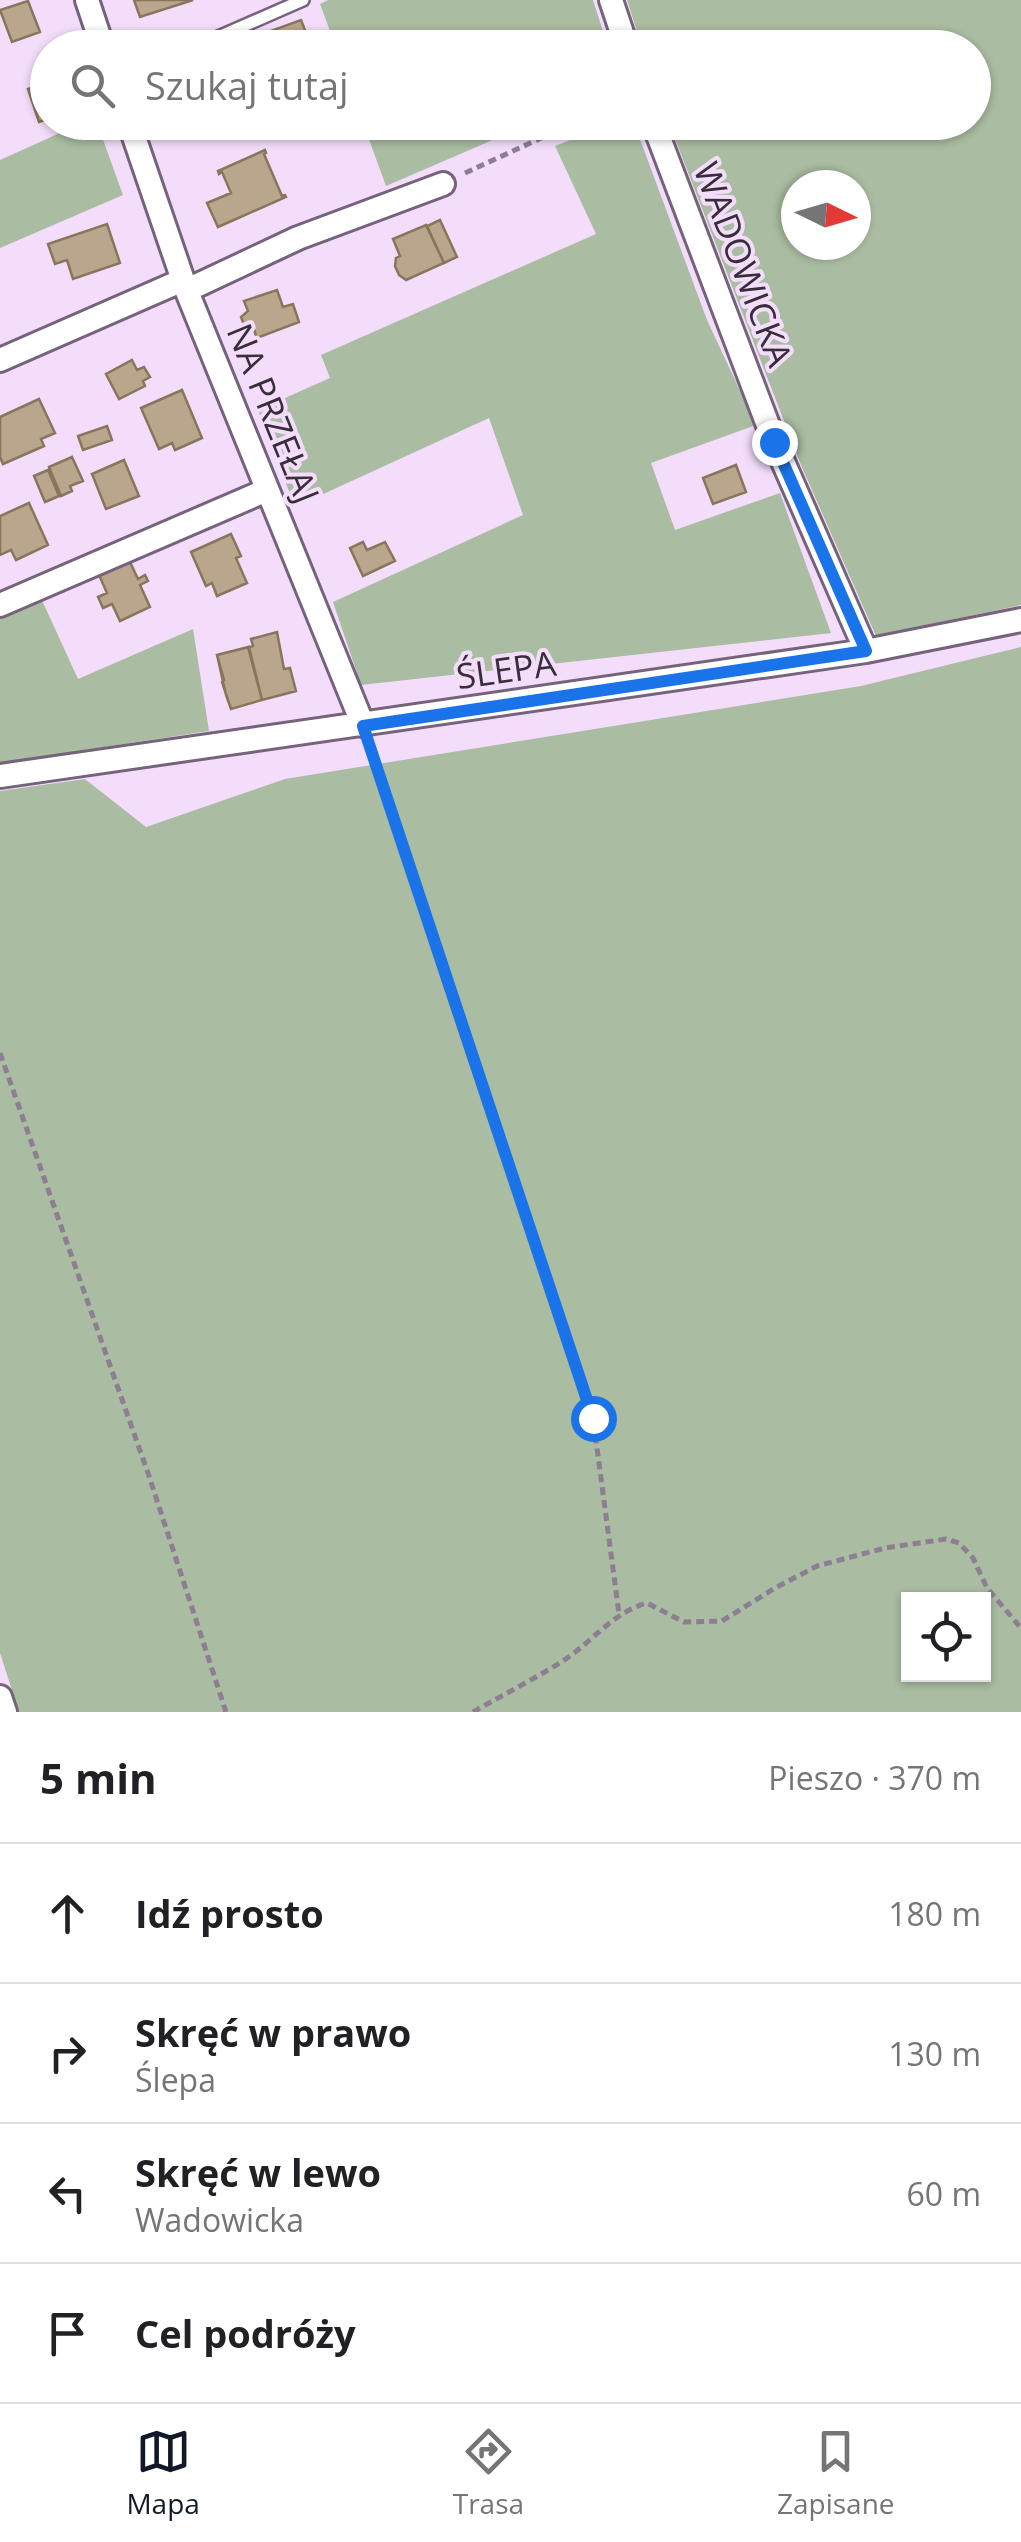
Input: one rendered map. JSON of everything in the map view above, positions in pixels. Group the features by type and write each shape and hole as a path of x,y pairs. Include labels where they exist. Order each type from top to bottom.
{"street":[{"path":"87,0 97,30"},
{"path":"611,0 621,30"},
{"name":"NA PRZEŁAJ","path":"134,140 184,284 363,726"},
{"name":"WADOWICKA","path":"660,140 774,442 866,651"},
{"path":"0,360 298,238 443,184"},
{"path":"0,605 267,490"},
{"name":"ŚLEPA","path":"0,776 866,651 1021,620"},
{"path":"0,1697 5,1712"}],"lane":[{"path":"234,30 302,0"}],"path":[{"path":"443,184 537,140"},
{"path":"363,726 593,1418 619,1614"},
{"path":"0,1053 149,1476 226,1712"},
{"path":"473,1712 566,1659 619,1614 647,1603 684,1622 722,1621 818,1566 886,1548 946,1539 959,1543 973,1558 987,1588 1021,1628"}],"green space":[{"path":"328,0 593,0 603,30 330,30 320,4"},
{"path":"627,0 1021,0 1021,605 876,636 801,465 676,140 991,140 991,30 637,30"},
{"path":"44,140 103,140 123,195 0,248 0,160"},
{"path":"369,140 493,140 386,186"},
{"path":"570,140 640,140 707,320 756,425 651,463 675,530 780,493 831,633 361,685 333,602 523,515 489,418 295,507 258,410 330,378 321,355 596,234 555,146"},
{"path":"40,596 78,679 193,629 209,731 0,763 0,614"},
{"path":"1021,647 1021,1712 19,1712 0,1653 0,791 85,779 146,827 285,779 861,686"}],"building":[{"path":"134,0 193,0 140,17"},
{"path":"28,1 39,30 30,30 30,36 12,42 0,10"},
{"path":"301,20 305,30 273,30"},
{"path":"265,150 282,196 286,197 218,227 207,203 231,193 218,171"},
{"path":"440,220 457,257 444,263 427,226"},
{"path":"107,224 120,263 73,279 67,260 55,264 48,244"},
{"path":"426,225 444,263 406,280 395,266 400,256 393,239"},
{"path":"277,290 283,307 293,304 299,322 257,338 253,327 245,327 241,317 248,311 244,301"},
{"path":"132,360 137,370 144,367 150,377 143,381 145,386 119,399 106,374"},
{"path":"182,390 202,438 175,450 172,443 159,449 141,408"},
{"path":"39,399 55,433 41,439 44,446 3,464 0,417"},
{"path":"107,426 112,440 83,450 78,436"},
{"path":"72,457 83,481 70,486 72,491 61,496 49,467"},
{"path":"124,460 139,496 106,509 92,474"},
{"path":"736,465 746,492 713,504 703,478"},
{"path":"48,470 59,496 45,502 34,476"},
{"path":"29,503 48,545 16,560 11,550 0,555 0,516"},
{"path":"231,534 247,583 217,596 212,583 206,586 191,552"},
{"path":"363,542 367,550 385,542 395,561 363,576 350,548"},
{"path":"126,559 138,579 145,575 148,581 140,585 150,607 120,621 112,604 103,608 98,597 107,593 99,575 119,567 117,563"},
{"path":"277,632 284,669 290,668 296,691 262,700 248,647 253,646 251,639"},
{"path":"277,632 284,669 290,668 296,691 262,700 249,647 253,646 251,639"},
{"path":"248,647 262,700 231,709 217,655"},
{"path":"249,647 262,700 231,709 217,655"}],"route":[{"path":"593,1418 363,726 866,651 774,442"}]}
